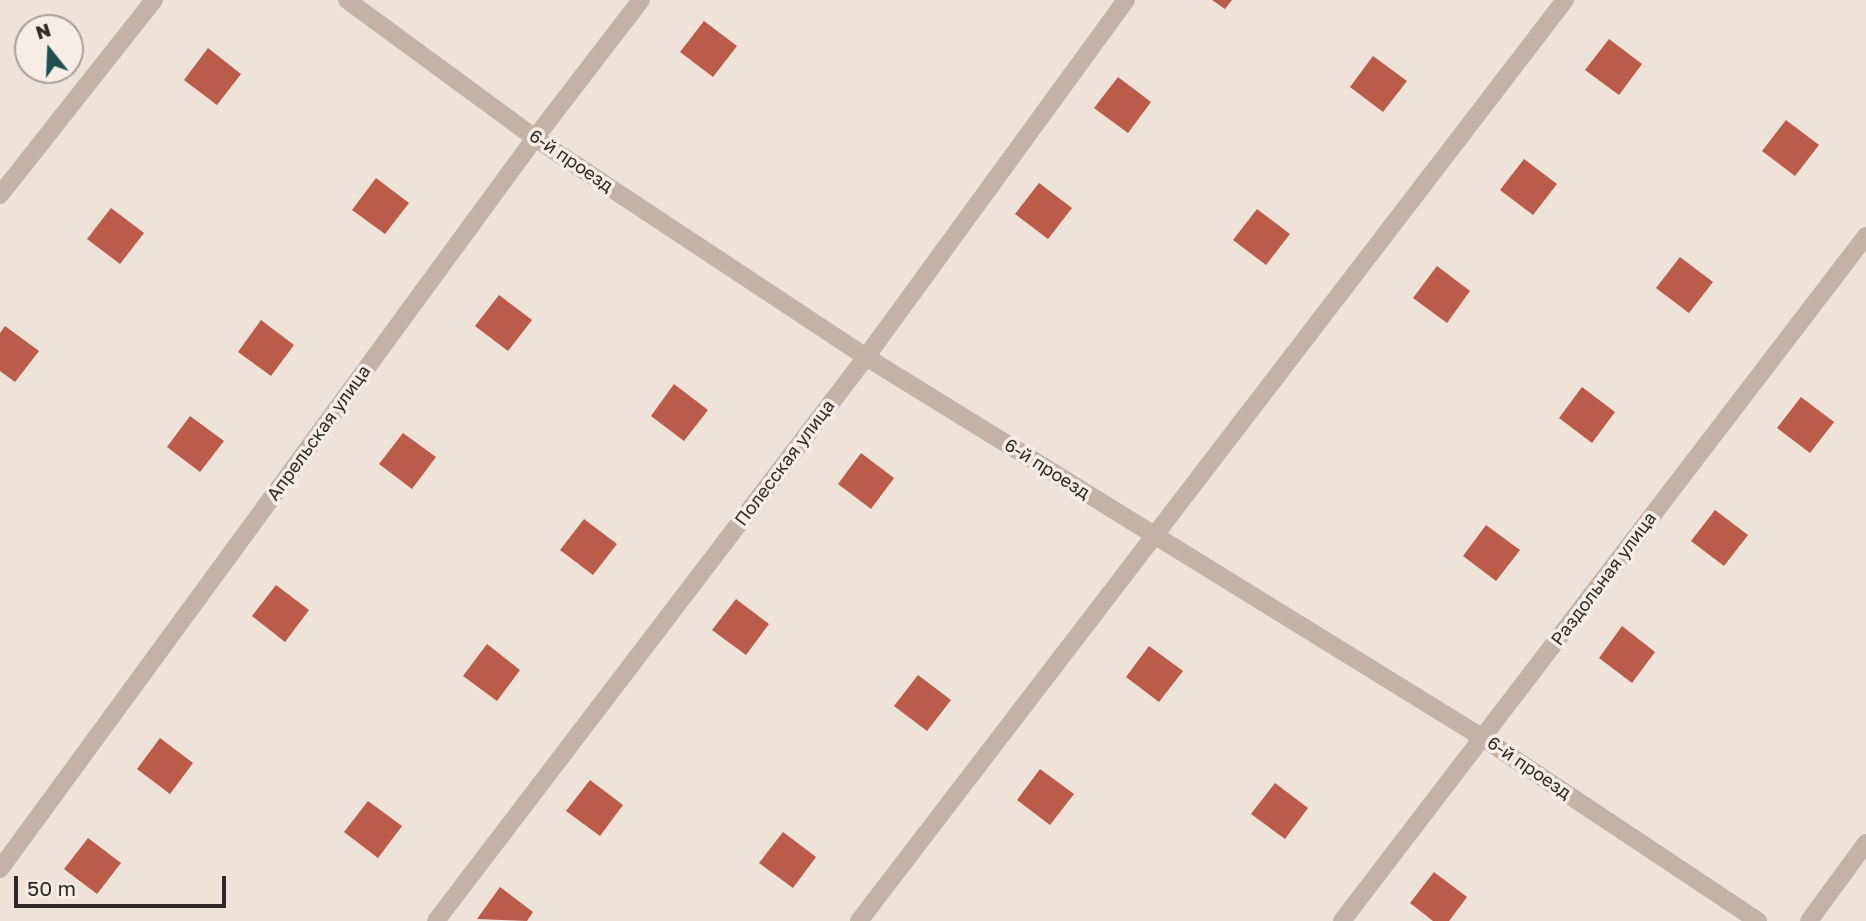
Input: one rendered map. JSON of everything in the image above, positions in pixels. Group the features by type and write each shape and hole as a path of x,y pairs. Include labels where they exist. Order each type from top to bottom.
{"street":[{"path":"0,195 154,0"},
{"name":"6-й проезд","path":"347,0 535,138 866,357 1483,738 1758,921"},
{"name":"Апрельская улица","path":"0,869 535,138 641,0"},
{"name":"Полесская улица","path":"436,921 866,357 1126,0"},
{"path":"859,921 1157,536 1565,0"},
{"name":"Раздольная улица","path":"1342,921 1866,236"},
{"path":"1809,921 1866,843"}],"building":[{"path":"1212,0 1232,0 1225,9"},
{"path":"704,21 737,46 713,77 680,52"},
{"path":"1609,39 1642,64 1619,95 1585,70"},
{"path":"208,48 241,74 217,105 184,80"},
{"path":"1373,56 1407,81 1383,112 1350,87"},
{"path":"1118,77 1151,102 1128,133 1094,108"},
{"path":"1786,120 1819,145 1795,176 1762,151"},
{"path":"1524,159 1557,184 1533,215 1500,190"},
{"path":"376,178 409,203 385,234 352,210"},
{"path":"1039,183 1072,208 1048,239 1015,214"},
{"path":"111,208 144,233 120,264 87,239"},
{"path":"1257,209 1290,234 1266,265 1233,240"},
{"path":"1680,257 1713,282 1689,313 1656,288"},
{"path":"1437,266 1470,291 1447,323 1413,298"},
{"path":"499,295 532,320 508,351 475,326"},
{"path":"261,320 294,345 271,376 238,352"},
{"path":"5,326 39,351 15,382 0,371 0,333"},
{"path":"674,384 708,410 684,441 651,416"},
{"path":"1582,387 1615,412 1592,443 1559,418"},
{"path":"1801,397 1834,422 1810,453 1777,428"},
{"path":"190,416 224,441 200,472 167,447"},
{"path":"403,433 436,457 412,489 379,464"},
{"path":"861,453 894,478 871,509 838,484"},
{"path":"1715,510 1748,535 1724,566 1691,541"},
{"path":"584,519 617,544 593,575 560,550"},
{"path":"1486,525 1520,550 1496,581 1463,556"},
{"path":"276,585 309,610 285,642 252,616"},
{"path":"736,599 769,624 746,655 712,630"},
{"path":"1622,626 1655,652 1632,683 1599,658"},
{"path":"487,644 520,670 497,701 463,676"},
{"path":"1149,646 1183,671 1159,702 1126,677"},
{"path":"918,675 951,700 927,731 894,706"},
{"path":"160,738 193,763 170,794 137,769"},
{"path":"1040,769 1074,794 1050,825 1017,800"},
{"path":"590,780 623,805 600,836 566,811"},
{"path":"1275,783 1308,808 1285,839 1251,814"},
{"path":"368,801 402,826 378,858 344,832"},
{"path":"783,832 816,857 793,888 759,863"},
{"path":"88,838 121,863 97,894 64,869"},
{"path":"1434,872 1467,897 1449,921 1433,921 1410,903"},
{"path":"500,887 533,912 527,921 477,919"}]}
